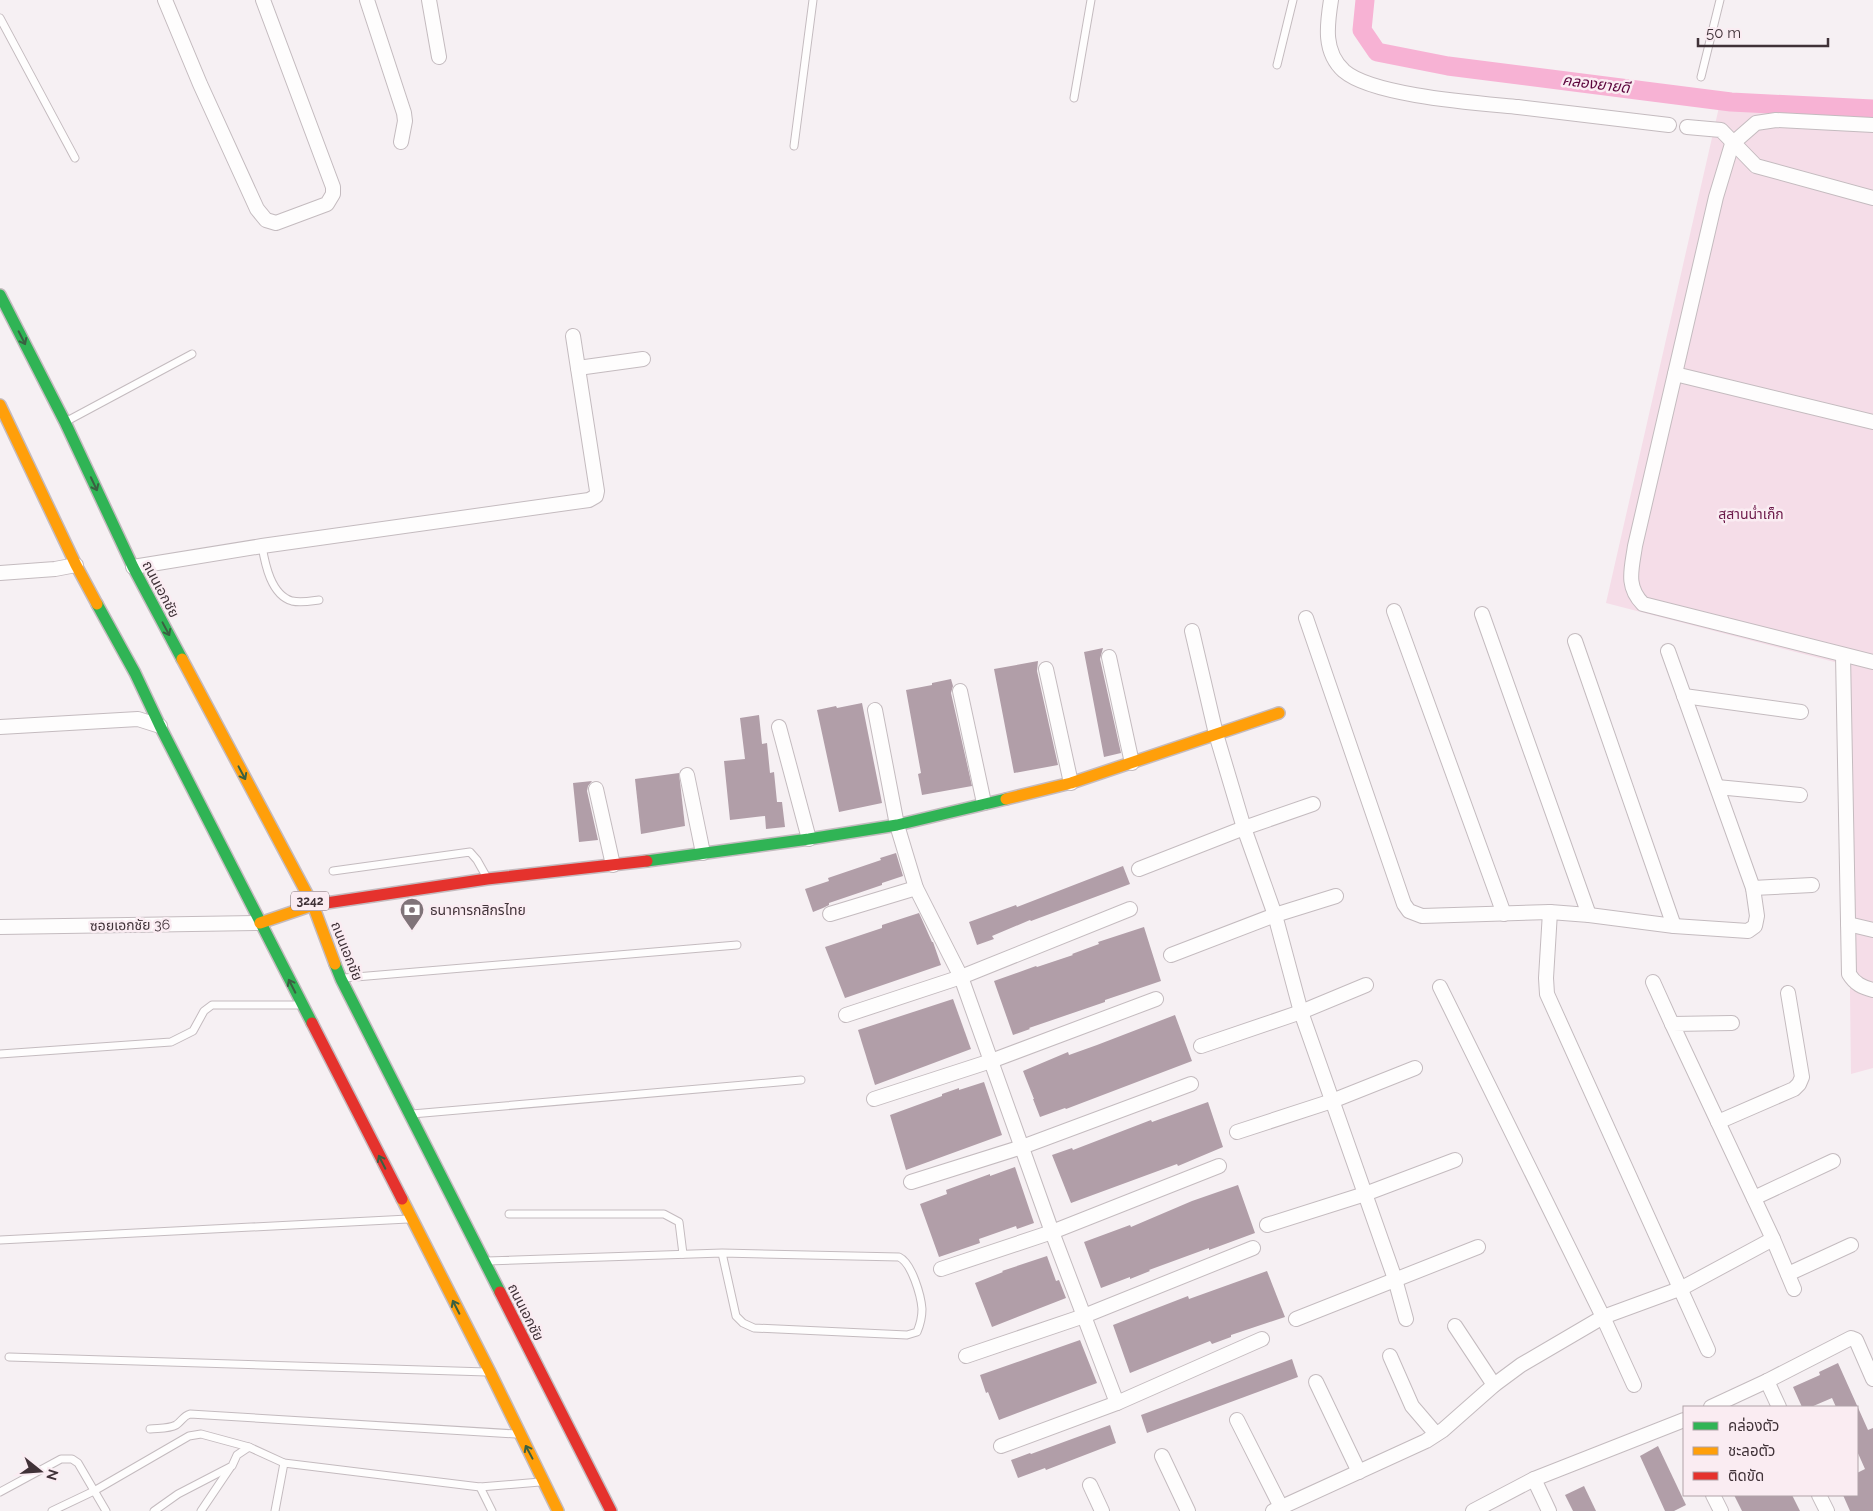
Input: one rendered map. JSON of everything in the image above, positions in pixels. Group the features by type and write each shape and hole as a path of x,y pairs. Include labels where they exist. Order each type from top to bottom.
{"main road":[{"name":"ถนนเอกชัย","path":"0,295 65,422 133,568 313,905 341,979 611,1511"},
{"path":"2,412 76,565 135,673 301,1005 490,1372 558,1511"},
{"path":"260,923 313,905 487,879 613,865 809,839 897,825 1071,783 1279,713"}],"street":[{"path":"165,0 200,84 257,208 266,220 276,224 327,204 333,194 333,187 263,0"},
{"path":"367,0 404,113 405,121 401,142"},
{"path":"429,0 439,58"},
{"path":"1331,0 1327,29 1331,54 1345,72 1377,86 1427,97 1669,125"},
{"path":"1873,125 1776,120 1756,123 1732,144 1716,197 1635,546 1631,571 1631,587 1636,597 1643,604 1873,662"},
{"path":"1686,127 1720,130 1756,166 1873,198"},
{"path":"133,568 262,546 589,500 596,496 597,491 573,336"},
{"path":"578,368 643,359"},
{"path":"1675,374 1873,422"},
{"path":"0,572 55,569 76,565"},
{"path":"1394,611 1504,914"},
{"path":"1482,614 1589,915"},
{"path":"1306,618 1404,904 1409,911 1422,916 1550,912 1674,926 1748,931 1755,926 1757,916 1753,888 1668,651"},
{"path":"1192,631 1216,734 1244,828 1275,915 1301,1012 1395,1279 1406,1319"},
{"path":"1575,641 1674,926"},
{"path":"1843,654 1849,974 1861,986 1873,990"},
{"path":"1109,657 1132,763"},
{"path":"1046,669 1071,783"},
{"path":"960,691 984,803"},
{"path":"1684,696 1801,712"},
{"path":"875,710 897,825 916,888 960,976 1052,1232 1117,1403"},
{"path":"0,726 138,720 160,726"},
{"path":"779,727 809,839"},
{"path":"687,775 703,853"},
{"path":"1717,786 1800,795"},
{"path":"596,789 613,865"},
{"path":"1139,869 1244,828 1314,804"},
{"path":"1753,888 1812,885"},
{"path":"830,914 916,888"},
{"path":"1171,955 1275,915 1336,896"},
{"path":"846,1016 960,976 1130,909"},
{"path":"1550,912 1546,978 1547,994 1682,1288 1708,1350"},
{"name":"ซอยเอกชัย 36","path":"0,927 260,923"},
{"path":"1848,924 1873,930"},
{"path":"1653,982 1773,1239 1794,1289"},
{"path":"1202,1046 1301,1012 1366,985"},
{"path":"1440,987 1603,1317 1634,1385"},
{"path":"1718,1122 1794,1089 1799,1084 1802,1077 1788,993"},
{"path":"874,1099 991,1061 1156,999"},
{"path":"1672,1024 1732,1023"},
{"path":"1237,1132 1332,1101 1415,1068"},
{"path":"911,1182 1022,1147 1191,1084"},
{"path":"1267,1225 1365,1194 1454,1160"},
{"path":"1754,1198 1833,1161"},
{"path":"941,1269 1052,1232 1219,1166"},
{"path":"1237,1420 1277,1509 1426,1441 1444,1430 1494,1385 1521,1365 1603,1317 1682,1288 1773,1239"},
{"path":"1788,1274 1851,1245"},
{"path":"1296,1319 1478,1247"},
{"path":"966,1356 1084,1316 1253,1248"},
{"path":"1456,1326 1494,1385"},
{"path":"1712,1406 1853,1338 1856,1340 1873,1379"},
{"path":"1001,1446 1117,1403 1262,1339"},
{"path":"1390,1356 1412,1406 1436,1434"},
{"path":"1767,1381 1779,1406"},
{"path":"1316,1382 1359,1472"},
{"path":"1473,1511 1534,1479 1683,1425"},
{"path":"1162,1456 1188,1511"},
{"path":"1534,1479 1549,1511"},
{"path":"1090,1485 1102,1511"},
{"path":"1714,1496 1721,1511"},
{"path":"1819,1496 1826,1511"}],"lane":[{"path":"794,146 813,0"},
{"path":"1074,98 1091,0"},
{"path":"1278,65 1293,0"},
{"path":"1701,77 1720,0"},
{"path":"0,18 75,158"},
{"path":"65,422 192,354"},
{"path":"262,546 264,559 275,588 283,596 291,601 319,600"},
{"path":"332,871 470,852 478,860 487,879"},
{"path":"341,979 737,945"},
{"path":"0,1054 171,1042 193,1031 204,1011 212,1005 301,1005"},
{"path":"409,1114 801,1080"},
{"path":"510,1214 664,1214 679,1222 683,1254"},
{"path":"0,1240 411,1219"},
{"path":"484,1261 722,1253 899,1257 904,1260 912,1273 922,1309 921,1324 917,1332 907,1335 754,1328 743,1324 736,1316 722,1253"},
{"path":"9,1357 490,1372"},
{"path":"150,1429 170,1427 178,1424 185,1416 190,1414 519,1434"},
{"path":"52,1511 94,1491 189,1436 201,1434 249,1447 284,1463 480,1487 545,1482"},
{"path":"200,1511 232,1466 237,1455 249,1447"},
{"path":"0,1492 61,1459 72,1459 78,1463 106,1511"},
{"path":"275,1511 284,1463"},
{"path":"154,1511 178,1494 232,1466"},
{"path":"480,1487 492,1511"}],"green space":[{"name":"สุสานน่ำเก็ก","path":"1719,107 1873,117 1873,1068 1851,1074 1846,665 1606,603"}],"building":[{"path":"1103,648 1100,659 1121,753 1104,757 1084,652"},
{"path":"1038,661 1037,671 1058,765 1014,773 994,669"},
{"path":"951,679 953,686 951,693 972,786 922,795 918,774 921,773 906,690"},
{"path":"862,703 882,803 839,812 817,710"},
{"path":"759,715 762,744 767,743 770,773 774,772 777,802 782,802 785,827 766,829 765,816 730,820 724,761 745,759 740,718"},
{"path":"679,773 685,826 641,834 635,779"},
{"path":"592,781 587,791 598,840 579,842 573,783"},
{"path":"896,853 903,876 829,903 829,905 813,912 805,889 829,881 828,878"},
{"path":"1123,866 1130,884 1030,920 992,936 994,939 977,945 969,922 1016,905 1017,907"},
{"path":"919,913 933,942 941,965 845,998 825,947 882,928 882,925"},
{"path":"1144,927 1161,981 1013,1035 994,981 1073,955 1099,944 1098,942"},
{"path":"953,999 971,1049 875,1085 858,1030"},
{"path":"1175,1015 1192,1061 1040,1117 1023,1071 1068,1052 1069,1055"},
{"path":"984,1082 1002,1135 906,1170 890,1115 959,1088 959,1090"},
{"path":"1208,1102 1223,1147 1178,1166 1177,1164 1071,1203 1052,1155 1072,1148 1073,1150 1151,1120 1152,1122"},
{"path":"1015,1167 1034,1223 1017,1229 1016,1226 979,1239 980,1243 939,1257 920,1204 947,1194 946,1190"},
{"path":"1238,1185 1255,1233 1101,1288 1084,1242 1130,1225 1131,1227 1192,1201"},
{"path":"1047,1256 1056,1281 1059,1280 1066,1298 992,1327 975,1283 1002,1271"},
{"path":"1267,1271 1285,1317 1231,1335 1231,1337 1212,1344 1210,1341 1130,1373 1113,1325 1188,1296 1189,1299"},
{"path":"1080,1340 1097,1383 999,1420 980,1375"},
{"path":"1292,1359 1298,1377 1147,1433 1141,1415"},
{"path":"1838,1363 1857,1406 1836,1406 1832,1398 1813,1406 1802,1406 1793,1387 1820,1375 1819,1372"},
{"path":"1858,1408 1868,1430 1873,1428 1873,1511 1850,1511 1843,1496 1858,1496 1858,1472 1865,1469 1858,1453"},
{"path":"1110,1425 1116,1443 1046,1470 1045,1468 1018,1478 1011,1460"},
{"path":"1658,1446 1686,1505 1674,1511 1665,1511 1640,1456"},
{"path":"1584,1486 1596,1511 1573,1511 1565,1495"},
{"path":"1734,1496 1792,1496 1800,1511 1742,1511"}],"waterway":[{"name":"คลองยายดี","path":"1365,0 1362,30 1377,52 1448,66 1731,102 1873,109"}],"traffic: fast":[{"path":"0,295 65,422 133,567 182,659"},
{"path":"97,604 135,673 160,726 312,1023"},
{"path":"647,861 897,825 1006,799"},
{"path":"335,964 500,1292"}],"traffic: slow":[{"path":"0,405 76,565 97,604"},
{"path":"182,659 313,905 335,964"},
{"path":"1006,799 1071,783 1279,713"},
{"path":"260,923 313,905"},
{"path":"402,1199 558,1511"}],"traffic: jam":[{"path":"313,905 487,879 647,861"},
{"path":"312,1023 402,1199"},
{"path":"500,1292 611,1511"}],"place":[{"name":"ธนาคารกสิกรไทย","path":"412,931"}]}
